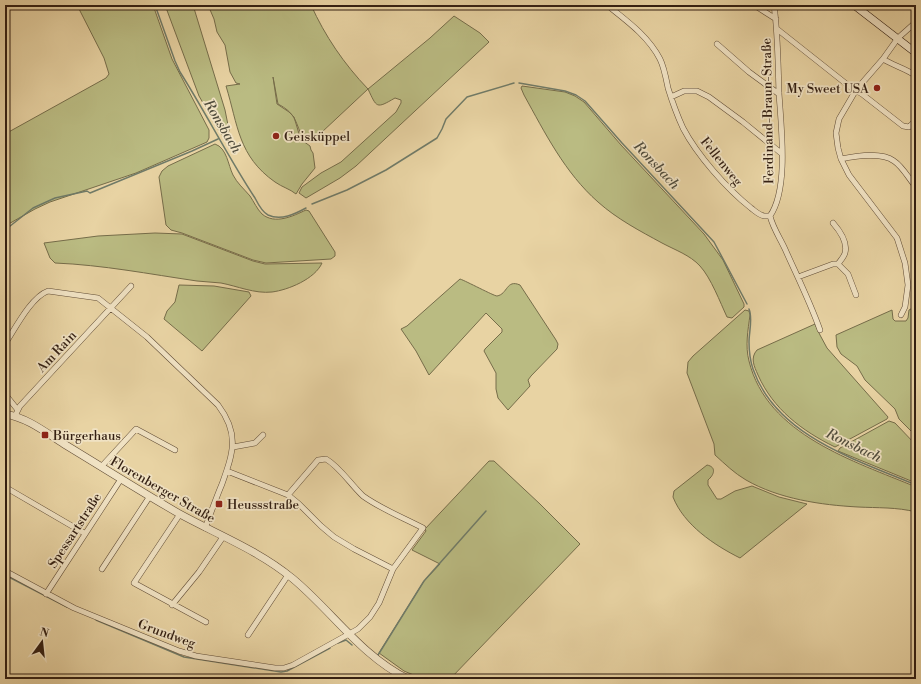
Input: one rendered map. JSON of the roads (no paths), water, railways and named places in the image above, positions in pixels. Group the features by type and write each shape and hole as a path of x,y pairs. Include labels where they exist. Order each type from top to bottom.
{"street":[{"name":"Fellenweg","path":"607,5 641,33 654,50 660,60 671,97 683,128 699,153 740,199 760,214 770,216"},
{"path":"754,5 776,19"},
{"name":"Ferdinand-Braun-Straße","path":"770,216 776,205 779,191 781,153 777,29 774,5"},
{"path":"854,5 916,53"},
{"path":"901,315 906,307 908,285 905,263 897,238 849,175 841,159 836,133 839,119 856,90 883,59 898,38 916,22"},
{"path":"777,29 903,126 909,127 913,123"},
{"path":"717,44 749,72 779,94"},
{"path":"883,59 890,64 906,69 916,76"},
{"path":"671,97 684,91 697,91 709,96 781,153"},
{"path":"841,159 856,155 889,158 899,166 916,187"},
{"path":"770,216 773,228 782,241 820,330"},
{"path":"833,223 840,231 846,245 845,253 838,264"},
{"path":"798,277 833,264 838,264 848,274 856,295"},
{"name":"Am Rain","path":"16,413 131,286"},
{"path":"5,344 32,303 42,293 48,292 98,298 147,337 218,405 229,422 233,438 233,447 227,471 205,528"},
{"path":"5,394 16,413"},
{"name":"Florenberger Straße","path":"5,414 16,413 101,467 180,514 264,558 301,586 363,647 388,668 408,679"},
{"path":"101,467 136,428 175,450"},
{"path":"233,447 256,442 263,435"},
{"name":"Grundweg","path":"5,572 74,608 179,651 196,656 274,668 284,668 293,665 358,629 370,617 379,603 393,569 423,528 364,496 328,461 322,459 318,460 288,495"},
{"path":"227,471 288,495 334,537 354,550 393,569"},
{"name":"Spessartstraße","path":"46,594 121,479"},
{"path":"5,487 84,534"},
{"path":"102,568 150,496"},
{"path":"180,514 134,583 172,605 206,622"},
{"path":"172,605 199,572 223,537"},
{"path":"248,635 288,575"}],"waterway":[{"name":"Ronsbach","path":"155,5 180,72 262,210 266,214 273,217 283,217 306,208"},
{"name":"Ronsbach","path":"312,204 347,190 386,170 437,138 446,119 467,97 514,83"},
{"name":"Ronsbach","path":"519,83 565,91 576,95 585,101 714,242 747,304"},
{"path":"5,230 33,208 55,198 87,191 90,193 218,139"},
{"name":"Ronsbach","path":"749,309 751,321 749,349 752,366 764,392 780,412 799,429 821,443 869,466 916,485"},
{"path":"378,655 424,581 486,511"},
{"path":"5,575 67,607"},
{"path":"96,620 184,657 281,672 287,671 330,648"},
{"path":"338,643 346,640 352,645"}],"place":[{"name":"My Sweet USA","path":"877,88"},
{"name":"Geisküppel","path":"276,136"},
{"name":"Bürgerhaus","path":"45,435"},
{"name":"Heussstraße","path":"219,504"}]}
